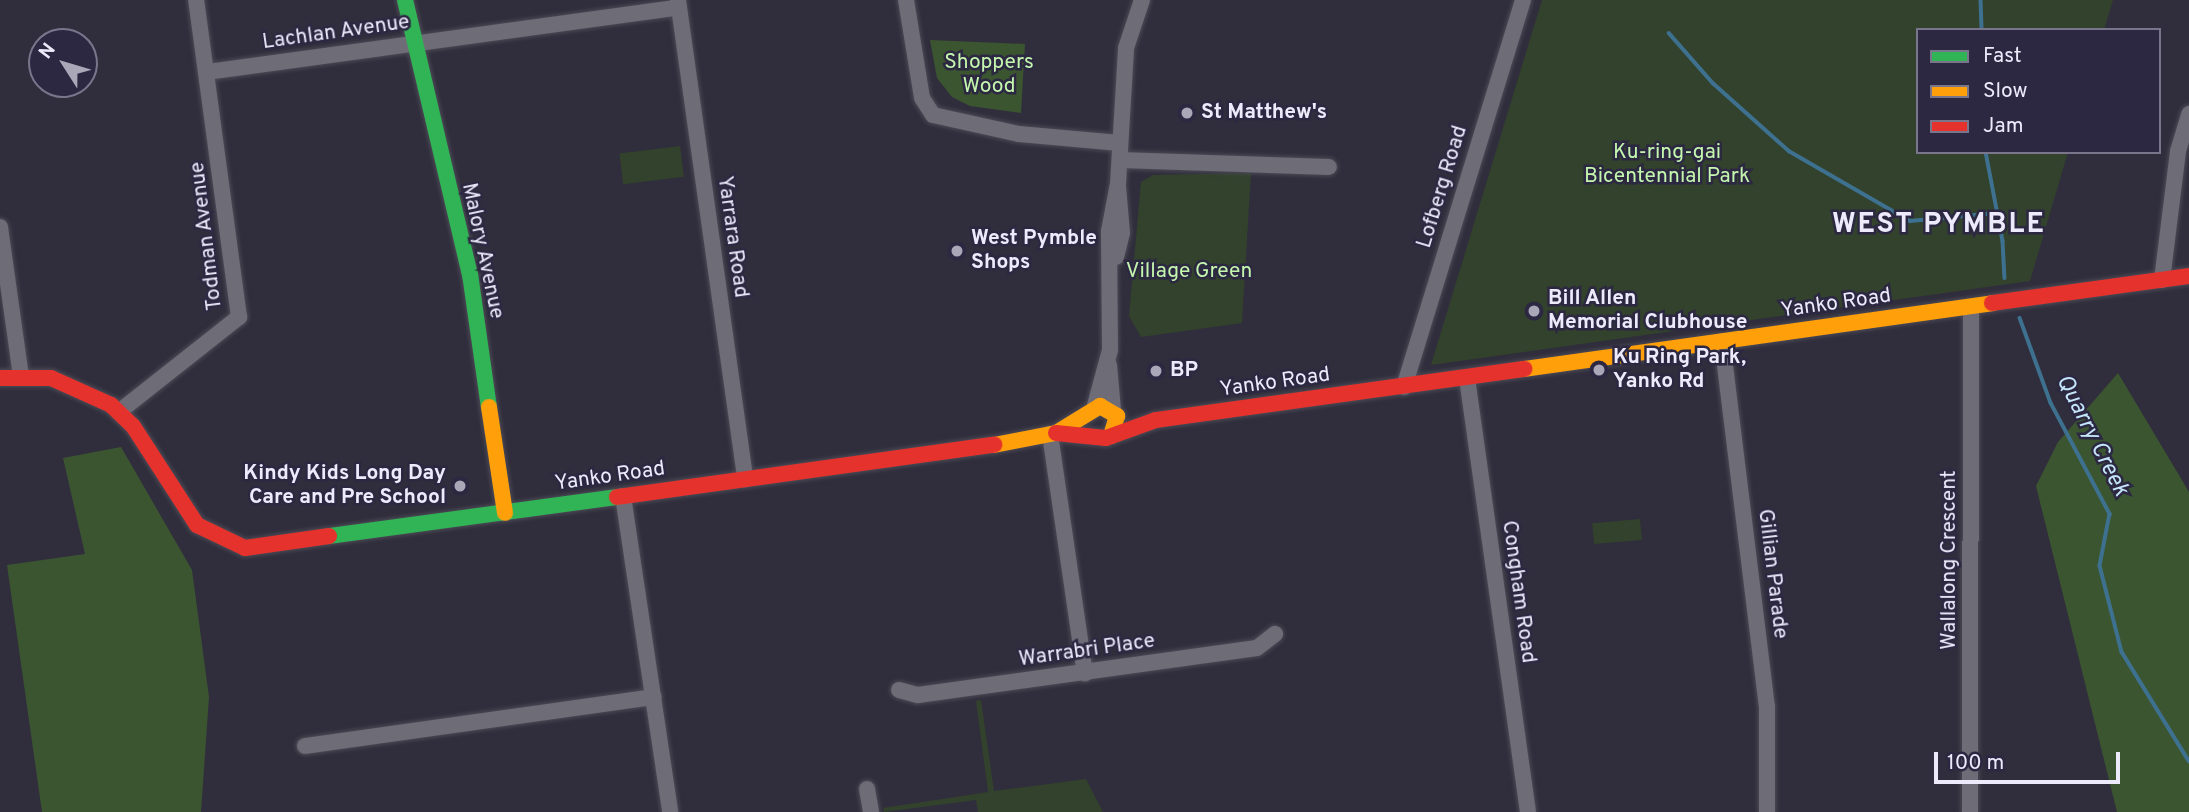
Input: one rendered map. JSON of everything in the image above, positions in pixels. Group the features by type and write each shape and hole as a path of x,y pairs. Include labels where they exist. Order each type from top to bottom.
{"main road":[{"name":"Malory Avenue","path":"405,0 411,43 470,274 505,513"},
{"name":"Yanko Road","path":"120,411 182,508 212,536 245,548 745,479 1053,433 1111,436 1156,420 2189,276"},
{"path":"0,378 22,376 74,384 120,411"},
{"name":"Yanko Road","path":"1053,433 1092,411 1156,420"},
{"path":"1092,411 1087,426 1094,436"},
{"path":"1111,436 1118,425 1114,412"}],"street":[{"name":"Todman Avenue","path":"120,411 239,317 196,0"},
{"path":"906,0 922,98 933,116 1019,134 1121,143"},
{"path":"1114,412 1108,359 1113,271 1109,231 1118,184 1126,48 1142,0"},
{"name":"Lofberg Road","path":"1404,387 1523,0"},
{"name":"Lachlan Avenue","path":"207,72 678,4"},
{"name":"Yarrara Road","path":"678,4 745,479"},
{"path":"2162,280 2178,150 2189,114"},
{"path":"1120,160 1329,167"},
{"path":"0,227 22,376"},
{"name":"Wallalong Crescent","path":"1970,812 1971,307"},
{"name":"Gillian Parade","path":"1722,341 1767,706 1767,812"},
{"path":"1092,411 1108,359"},
{"name":"Congham Road","path":"1467,378 1528,812"},
{"path":"1053,433 1085,673"},
{"path":"623,496 670,812"},
{"name":"Warrabri Place","path":"899,690 918,695 1257,648 1275,634"},
{"path":"306,746 654,697"},
{"path":"867,789 871,812"}],"green space":[{"name":"Ku-ring-gai Bicentennial Park","path":"1542,0 2113,0 2105,28 1916,28 1916,154 2067,154 2030,281 1431,365"},
{"name":"Shoppers Wood","path":"930,40 1025,44 1021,113 970,106 952,97 937,78"},
{"path":"680,146 684,177 623,184 619,153"},
{"name":"Village Green","path":"1251,173 1242,323 1141,337 1129,316 1141,182 1153,175"},
{"path":"2118,373 2189,492 2189,812 2117,812 2036,486 2058,442"},
{"path":"121,447 192,570 209,697 201,812 42,812 7,565 85,554 63,458"},
{"path":"1640,519 1642,540 1594,544 1592,523"},
{"path":"981,700 994,791 1086,779 1103,812 978,812 976,800 884,812 883,808 988,792 976,701"}],"waterway":[{"name":"Quarry Creek","path":"1981,0 1982,28"},
{"path":"1669,33 1713,83 1789,151 1910,221 1997,213"},
{"name":"Quarry Creek","path":"1986,154 2003,241 2005,278"},
{"name":"Quarry Creek","path":"2020,318 2051,403 2110,514 2100,566 2122,652 2189,761"}],"traffic: fast":[{"path":"405,0 470,274 489,407"},
{"path":"329,536 617,497"}],"traffic: slow":[{"path":"1524,369 1992,303"},
{"path":"994,445 1056,433 1100,406 1117,416 1111,436"},
{"path":"489,407 505,513"}],"traffic: jam":[{"path":"1992,303 2189,276"},
{"path":"1056,433 1106,438 1156,420 1524,369"},
{"path":"0,378 51,378 111,405 133,426 197,525 245,548 329,536"},
{"path":"617,497 994,445"}],"place":[{"name":"St Matthew's","path":"1187,113"},
{"name":"West Pymble Shops","path":"957,251"},
{"name":"Bill Allen Memorial Clubhouse","path":"1534,311"},
{"name":"Ku Ring Park, Yanko Rd","path":"1599,370"},
{"name":"BP","path":"1156,371"},
{"name":"Kindy Kids Long Day Care and Pre School","path":"460,486"}],"district":[{"name":"WEST PYMBLE","path":"1939,225"}]}
